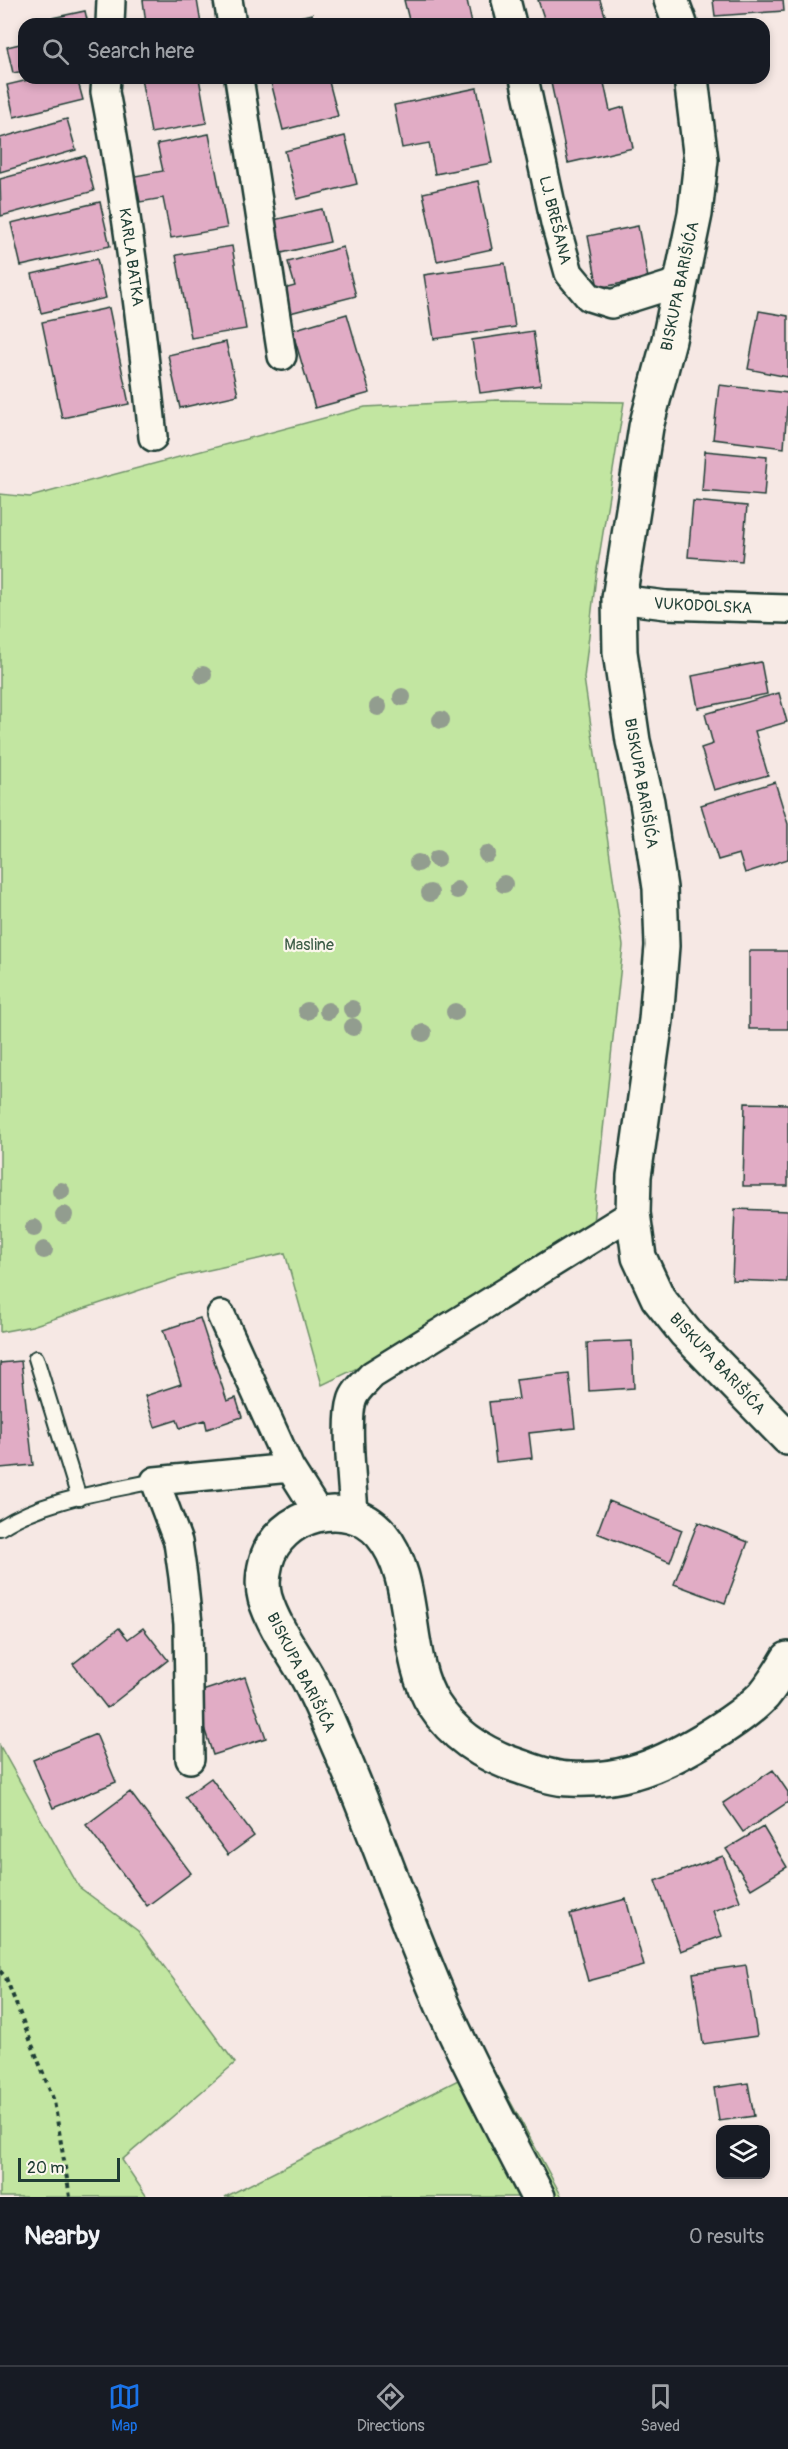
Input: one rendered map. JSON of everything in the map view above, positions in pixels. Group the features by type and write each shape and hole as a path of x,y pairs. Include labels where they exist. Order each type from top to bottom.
{"main road":[{"path":"671,0 678,18"},
{"name":"BISKUPA BARIŠIĆA","path":"692,84 701,160 695,214 669,340 646,427 619,599 620,652 633,741 647,802 660,888 662,946 656,1020 634,1176 633,1213 639,1257 658,1298 685,1332 788,1438"},
{"name":"BISKUPA BARIŠIĆA","path":"354,1515 338,1512 319,1514 296,1524 276,1540 266,1560 263,1580 265,1598 319,1701 444,2008 538,2197"},
{"path":"354,1515 372,1524 384,1537 394,1556 402,1582 423,1681 433,1704 450,1725 478,1749 508,1763 566,1779 600,1778 636,1772 686,1749 731,1721 762,1696 788,1659"}],"street":[{"path":"110,18 111,0"},
{"path":"228,0 231,18"},
{"path":"506,0 511,18"},
{"name":"KARLA BATKA","path":"106,84 141,325 153,437"},
{"path":"241,84 282,356"},
{"name":"LJ. BREŠANA","path":"525,84 555,223 569,273 589,297 611,304 681,282"},
{"name":"VUKODOLSKA","path":"619,599 666,605 788,609"},
{"path":"354,1515 350,1418 352,1400 360,1387 372,1375 633,1213"},
{"path":"221,1315 290,1468 319,1514"},
{"path":"190,1759 188,1624 183,1577 178,1542 155,1481 290,1468"}],"lane":[{"path":"36,1358 79,1498"},
{"path":"0,1528 11,1521 79,1498 155,1481"}],"path":[{"path":"0,1971 6,1978 54,2101 70,2197"}],"green space":[{"name":"Masline","path":"497,400 624,402 596,576 584,678 623,946 592,1232 480,1309 322,1385 285,1253 182,1276 32,1326 0,1332 0,494 30,497 365,407"},
{"path":"0,1746 79,1887 138,1931 235,2063 122,2160 147,2197 0,2197"},
{"path":"490,2064 562,2197 225,2197"}],"building":[{"path":"143,0 197,0 200,18 145,18"},
{"path":"404,0 467,0 471,18 408,18"},
{"path":"538,0 600,0 606,18 544,18"},
{"path":"713,0 783,0 784,11 715,16"},
{"path":"85,11 87,18 52,18"},
{"path":"312,14 313,18 295,18"},
{"path":"18,44 18,72 13,73 7,47"},
{"path":"18,82 79,84 83,100 14,117 7,85"},
{"path":"142,84 200,84 207,123 151,133"},
{"path":"272,84 330,84 338,116 283,130"},
{"path":"551,84 604,84 610,111 624,107 633,148 568,163"},
{"path":"477,88 492,163 435,174 429,143 402,148 394,105"},
{"path":"67,119 76,150 0,172 0,138"},
{"path":"209,134 227,228 171,238 163,198 140,202 135,176 163,171 157,144"},
{"path":"345,136 357,184 297,199 285,151"},
{"path":"85,156 94,191 1,216 0,179"},
{"path":"478,181 492,249 437,261 423,193"},
{"path":"100,202 110,246 21,266 11,223"},
{"path":"322,209 330,242 277,254 269,221"},
{"path":"638,226 648,278 598,288 588,236"},
{"path":"232,246 246,329 191,338 176,255"},
{"path":"343,247 356,296 286,314 280,290 295,286 288,262"},
{"path":"97,259 106,298 41,313 32,274"},
{"path":"505,263 515,327 434,339 424,275"},
{"path":"109,308 129,404 62,418 42,322"},
{"path":"759,311 788,316 788,377 748,369"},
{"path":"347,314 370,393 315,408 292,330"},
{"path":"533,331 541,385 480,393 472,340"},
{"path":"226,342 238,395 180,408 168,355"},
{"path":"719,385 788,393 784,448 713,439"},
{"path":"705,451 767,457 764,496 702,491"},
{"path":"693,501 747,506 742,561 688,557"},
{"path":"761,662 767,694 698,708 692,676"},
{"path":"779,693 787,722 755,731 768,775 714,790 701,748 713,744 705,714"},
{"path":"775,782 788,824 788,859 745,873 739,854 718,860 701,805"},
{"path":"749,951 788,951 788,1029 749,1029"},
{"path":"745,1103 788,1104 788,1186 743,1186"},
{"path":"735,1209 788,1211 787,1282 732,1280"},
{"path":"200,1318 227,1401 236,1398 242,1417 207,1429 205,1420 180,1428 177,1420 155,1427 145,1396 181,1384 163,1330"},
{"path":"632,1341 634,1388 589,1391 587,1343"},
{"path":"21,1361 33,1465 0,1468 0,1363"},
{"path":"569,1374 575,1428 529,1433 532,1458 496,1462 489,1402 519,1399 516,1380"},
{"path":"609,1501 682,1530 670,1562 597,1533"},
{"path":"698,1522 748,1542 725,1603 674,1584"},
{"path":"119,1628 128,1639 143,1628 168,1660 107,1708 73,1664"},
{"path":"245,1677 266,1738 213,1755 193,1694"},
{"path":"96,1734 116,1782 53,1808 33,1760"},
{"path":"773,1770 788,1792 788,1802 743,1832 723,1803"},
{"path":"211,1778 254,1836 228,1855 185,1797"},
{"path":"130,1792 191,1873 147,1906 86,1825"},
{"path":"763,1827 787,1867 751,1889 726,1849"},
{"path":"723,1856 740,1901 713,1911 722,1936 681,1951 655,1881"},
{"path":"626,1899 644,1966 588,1981 570,1914"},
{"path":"746,1965 757,2036 703,2044 693,1973"},
{"path":"748,2083 754,2116 719,2121 714,2088"}]}
